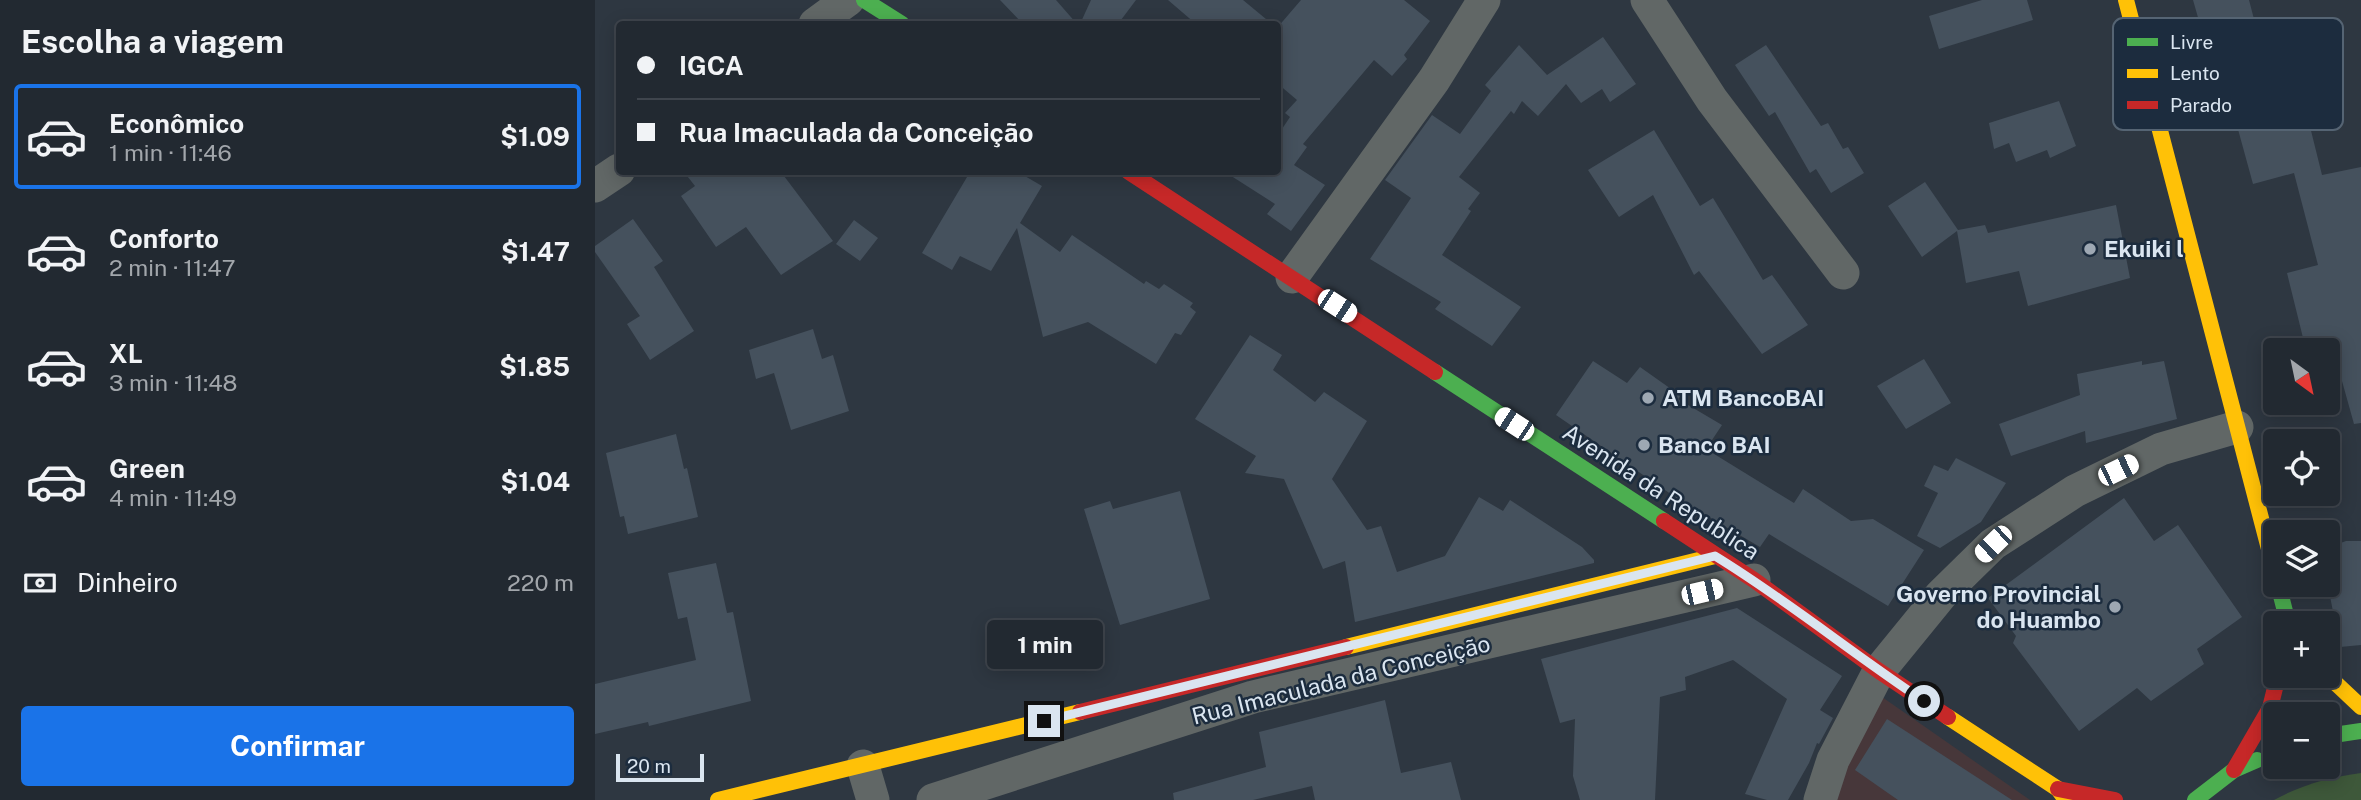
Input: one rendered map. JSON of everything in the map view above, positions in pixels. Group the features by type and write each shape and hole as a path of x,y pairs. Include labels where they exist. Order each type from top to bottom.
{"main road":[{"path":"864,0 897,21"},
{"path":"2126,0 2131,18"},
{"path":"2160,130 2263,526"},
{"name":"Avenida da Republica","path":"1134,175 1754,580 1879,671 2062,794"},
{"name":"Rua Imaculada da Conceição","path":"718,800 1715,556"},
{"path":"2234,770 2270,708 2275,688"},
{"path":"2339,688 2361,707"},
{"path":"2340,734 2361,732"},
{"path":"2195,800 2234,770 2263,757"},
{"path":"2062,794 2115,800"}],"street":[{"path":"819,21 848,0"},
{"path":"1292,277 1434,80 1484,0"},
{"path":"1647,0 1712,100 1843,273"},
{"path":"595,186 616,172"},
{"path":"1820,800 1833,760 1879,671 1941,595 1993,544 2075,491 2148,455 2237,427"},
{"name":"Rua Imaculada da Conceição","path":"933,800 1253,697 1754,580"},
{"path":"863,766 873,800"}],"shaded area":[{"path":"1882,697 2030,800 1834,800 1842,774"}],"green space":[{"path":"2361,773 2361,800 2274,800 2316,782 2340,779 2340,777"}],"building":[{"path":"1000,0 1056,0 1074,21 1020,21"},
{"path":"1091,0 1136,0 1120,21 1081,21"},
{"path":"1168,0 1243,0 1268,21 1192,21"},
{"path":"1301,0 1404,0 1430,21 1404,55 1407,59 1392,76 1374,60 1303,144 1307,147 1294,165 1325,185 1291,231 1267,214 1275,204 1230,175 1281,175 1281,128 1290,117 1285,113 1297,100 1281,86 1281,23"},
{"path":"1982,0 2027,0 2033,20 1939,49 1929,16"},
{"path":"2193,0 2249,0 2254,18 2198,18"},
{"path":"1603,37 1636,84 1610,102 1602,89 1581,103 1566,84 1538,116 1522,101 1514,114 1511,111 1459,177 1480,193 1442,255 1521,307 1492,346 1435,309 1441,302 1370,259 1411,198 1385,180 1432,115 1460,134 1491,91 1485,85 1519,45 1547,75"},
{"path":"1766,45 1821,126 1828,123 1843,149 1848,147 1864,173 1831,193 1816,169 1810,173 1775,112 1769,116 1735,65"},
{"path":"2059,101 2076,146 2050,158 2047,150 2016,162 2009,143 1994,149 1989,123"},
{"path":"1654,130 1700,206 1713,198 1763,280 1772,275 1808,325 1762,354 1699,271 1694,275 1653,195 1619,217 1588,170"},
{"path":"2238,130 2311,130 2322,175 2361,167 2361,423 2354,424 2340,374 2340,338 2303,338 2287,273 2318,265 2294,173 2253,184"},
{"path":"686,175 783,175 833,241 781,275 746,227 716,247 681,196 695,186"},
{"path":"968,175 1023,175 1042,186 1020,223 1060,252 1072,235 1144,284 1146,281 1159,289 1164,284 1193,303 1190,307 1196,312 1181,335 1175,333 1156,364 1088,322 1043,337 1017,228 991,271 960,256 952,270 922,253"},
{"path":"1925,182 1958,230 1985,225 1988,233 2116,205 2130,278 2028,306 2019,271 1966,283 1957,231 1922,257 1888,206"},
{"path":"633,219 663,261 654,267 694,331 650,360 627,324 640,316 595,252 595,246"},
{"path":"854,220 878,238 860,261 836,244"},
{"path":"813,329 822,359 833,355 849,411 791,430 774,373 756,379 749,350"},
{"path":"1250,335 1282,355 1273,370 1315,402 1324,392 1367,421 1332,479 1367,530 1381,526 1397,572 1445,556 1479,497 1503,511 1510,500 1582,547 1594,563 1355,622 1345,561 1323,569 1284,479 1245,473 1256,456 1195,419"},
{"path":"1924,359 1951,403 1906,429 1877,386"},
{"path":"1593,361 1627,383 1640,367 1681,396 1678,399 1722,425 1706,449 1794,503 1803,489 1851,521 1873,519 1924,550 1888,606 1769,534 1760,547 1678,499 1556,415"},
{"path":"2142,361 2142,365 2164,361 2177,419 2086,443 2085,431 2011,456 1999,424 2080,395 2077,374"},
{"path":"676,434 698,517 628,534 624,516 620,517 606,453"},
{"path":"1956,458 2006,483 1981,522 1940,548 1917,536 1938,493 1924,486 1934,465 1948,471"},
{"path":"1180,491 1210,599 1120,625 1084,509 1110,501 1113,509"},
{"name":"Governo Provincial do Huambo","path":"2124,498 2154,541 2178,525 2242,617 2197,649 2204,664 2151,701 2137,688 2079,731 2013,643 2016,636 1988,598"},
{"path":"2361,541 2361,645 2340,647 2340,611 2333,611 2330,597 2340,597 2340,543"},
{"path":"716,563 727,613 733,612 751,701 649,726 648,722 595,734 595,684 696,660 687,617 678,619 668,573"},
{"path":"1737,608 1842,676 1820,710 1833,718 1788,800 1767,800 1745,794 1787,699 1733,660 1685,677 1686,690 1660,697 1655,800 1580,800 1573,776 1575,719 1560,723 1541,659"},
{"path":"1385,700 1401,773 1451,762 1461,800 1315,800 1312,786 1253,800 1174,800 1173,793 1266,767 1259,732"},
{"path":"1887,719 2012,800 1898,800 1855,770"}],"traffic: fast":[{"path":"864,0 897,21"},
{"path":"1435,372 1664,521"},
{"path":"2281,597 2285,611"},
{"path":"2340,734 2361,731"},
{"path":"2195,800 2234,770 2257,760"}],"traffic: slow":[{"path":"2126,0 2131,18"},
{"path":"2160,130 2263,526"},
{"path":"1346,647 1715,556"},
{"path":"2340,687 2361,707"},
{"path":"718,800 1080,712"},
{"path":"1948,717 2058,789 2066,800"}],"traffic: jam":[{"path":"1134,175 1435,372"},
{"path":"1664,521 1754,580 1879,671 1948,717"},
{"path":"1080,712 1346,647"},
{"path":"2234,770 2270,708 2275,688"},
{"path":"2058,789 2115,800"}],"place":[{"name":"Ekuiki l","path":"2090,249"},
{"name":"ATM BancoBAI","path":"1648,398"},
{"name":"Banco BAI","path":"1644,445"},
{"name":"Governo Provincial do Huambo","path":"2115,607"}],"route":[{"path":"1044,721 1715,556 1754,580 1924,701"}]}
